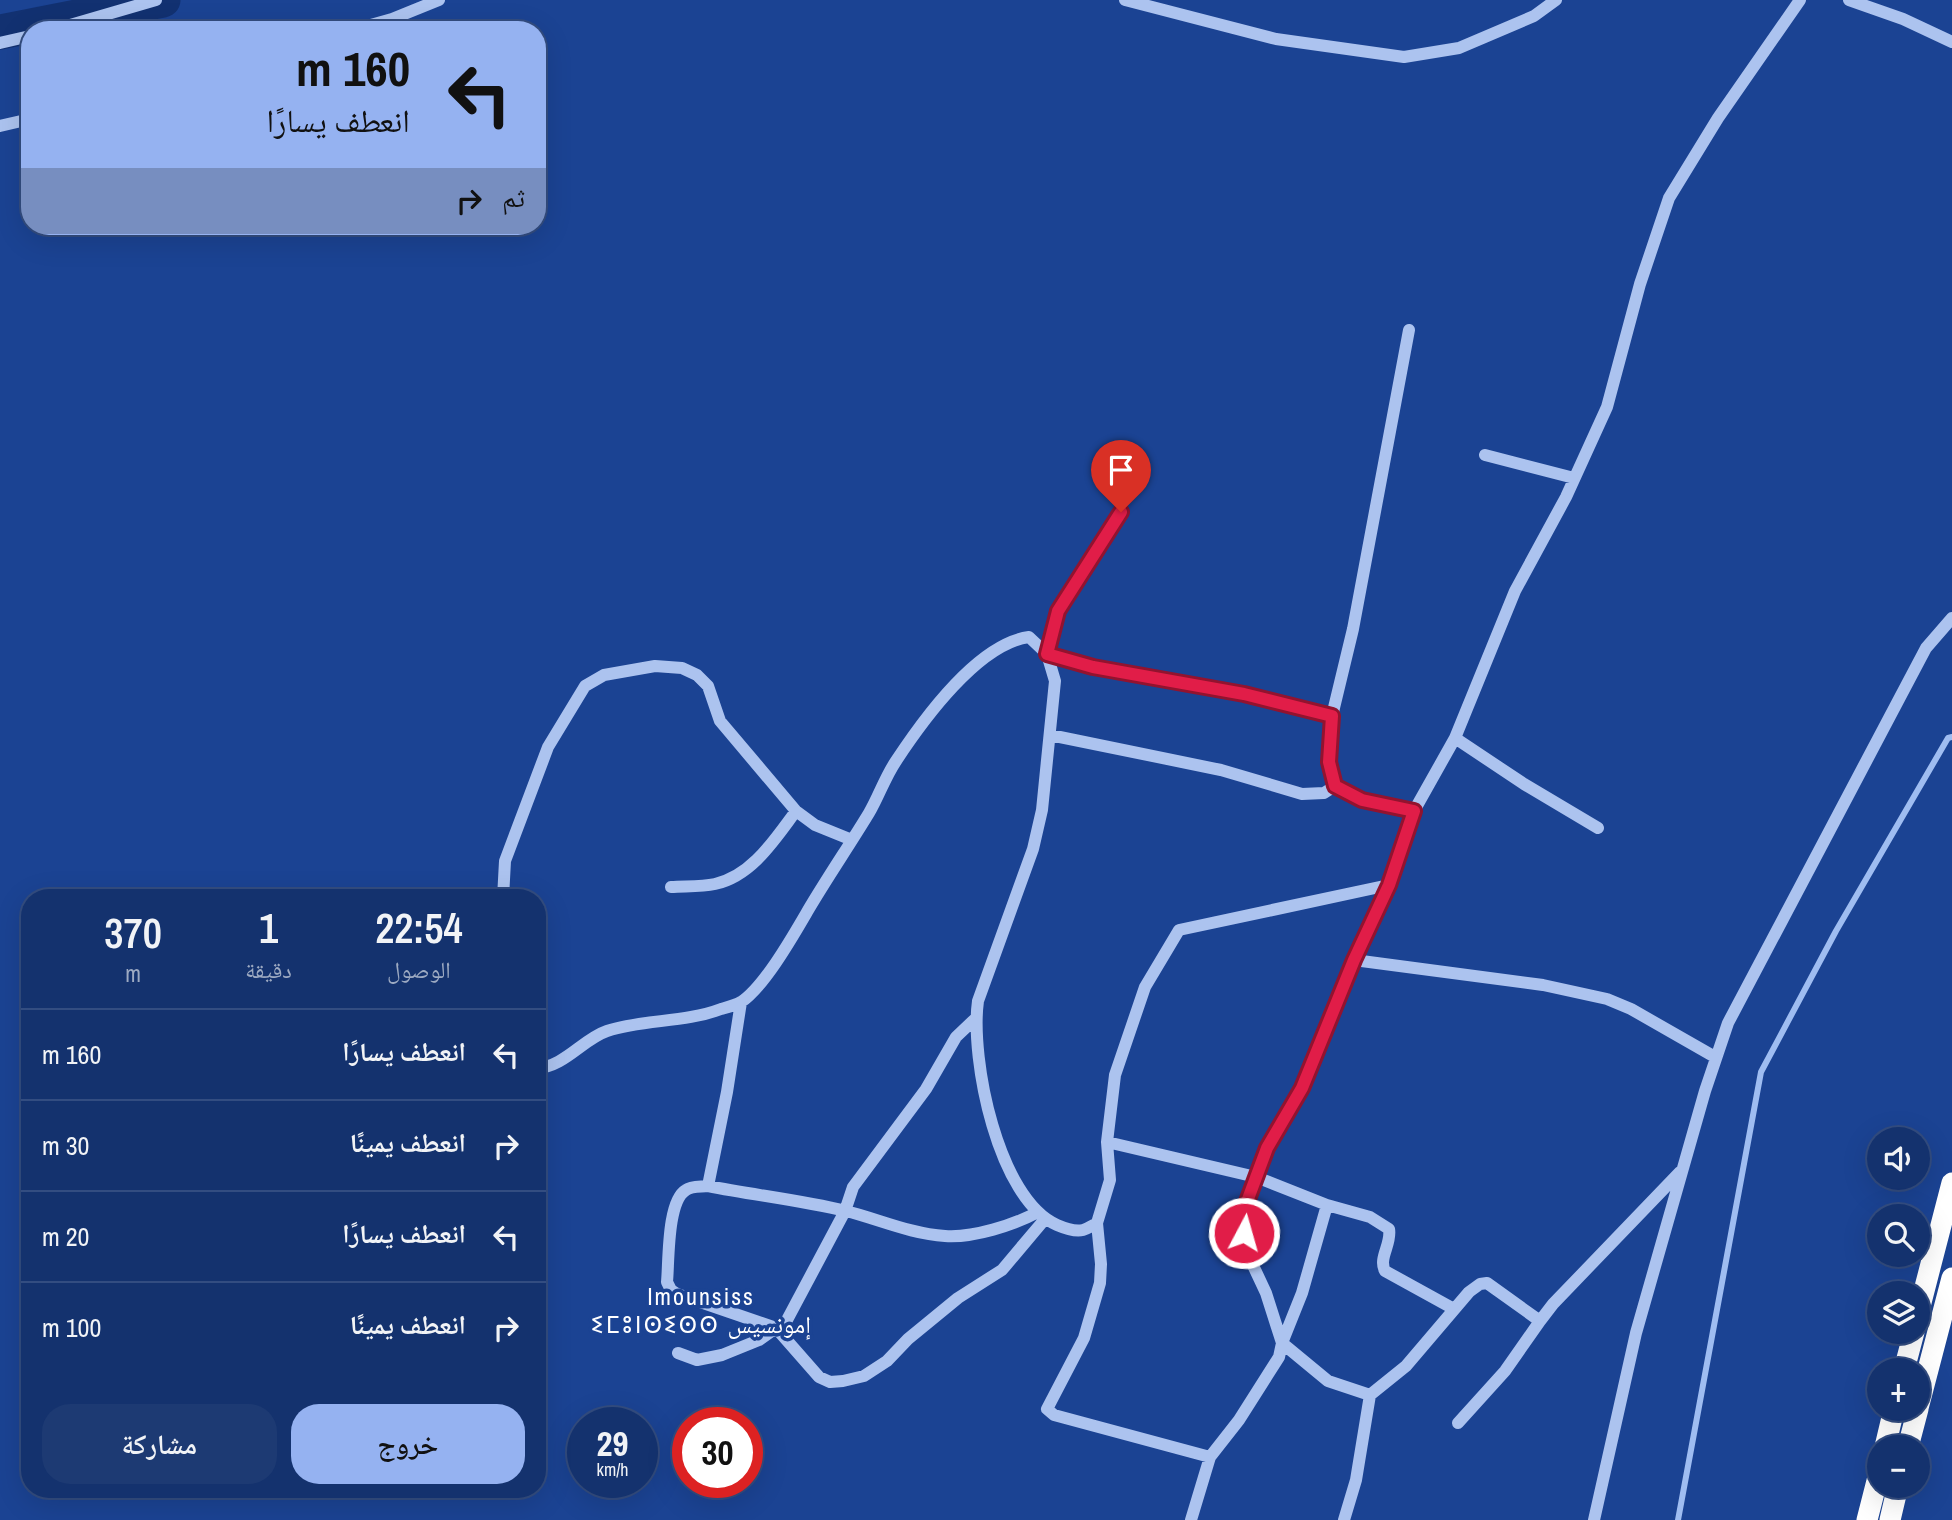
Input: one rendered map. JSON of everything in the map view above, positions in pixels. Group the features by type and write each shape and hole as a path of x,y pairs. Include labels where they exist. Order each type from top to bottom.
{"highway":[{"path":"1927,1281 1952,1183"},
{"path":"1930,1362 1952,1278"},
{"path":"1867,1520 1873,1498"},
{"path":"1890,1520 1895,1498"}],"street":[{"path":"84,21 156,0"},
{"path":"385,21 439,0"},
{"path":"1125,0 1276,39 1404,57 1460,48 1534,16 1556,0"},
{"path":"1370,1395 1328,1381 1282,1343 1251,1261 1244,1233 1245,1207 1267,1148 1302,1088 1354,960 1389,885 1414,811 1455,738 1515,591 1574,478 1607,407 1640,284 1669,198 1718,118 1800,0"},
{"path":"1849,0 1903,19 1952,42"},
{"path":"0,43 21,38"},
{"path":"0,126 21,122"},
{"path":"1409,330 1353,629 1332,716 1329,762 1335,786 1362,800 1414,811"},
{"path":"1485,455 1574,478"},
{"path":"1097,1223 1082,1230 1063,1228 1041,1216 1027,1201 994,1132 980,1066 975,1019 978,1001 1038,832 1055,681 1047,654 1058,611 1121,512"},
{"path":"1594,1520 1636,1333 1715,1057 1728,1023 1926,648 1952,618"},
{"path":"546,1067 603,1032 631,1024 708,1014 741,1002 756,988 793,936 852,840 895,762 953,684 1005,644 1029,637 1047,654 1093,667 1244,694 1332,716"},
{"path":"504,889 505,862 548,747 584,686 604,675 655,666 682,668 697,675 708,686 720,721 796,811 815,825 852,840"},
{"path":"1050,735 1221,769 1302,794 1324,793 1335,786"},
{"path":"1455,738 1524,784 1598,828"},
{"path":"671,887 717,884 746,870 766,851 796,811"},
{"path":"1210,1457 1054,1415 1047,1410 1092,1319 1100,1283 1097,1223 1110,1180 1107,1142 1115,1075 1144,987 1179,930 1389,885"},
{"path":"1354,960 1543,985 1606,999 1631,1009 1715,1057"},
{"path":"708,1186 727,1092 741,1002"},
{"path":"678,1353 697,1360 722,1355 759,1340 787,1320 845,1211 853,1187 914,1105 956,1037 975,1019"},
{"path":"1107,1142 1256,1177 1327,1205 1370,1217 1388,1227 1390,1236 1382,1267 1385,1271 1454,1309"},
{"path":"1458,1423 1505,1371 1553,1304 1683,1169"},
{"path":"708,1186 845,1211 924,1233 947,1236 998,1229 1041,1216 1002,1270 958,1298 908,1339 887,1361 864,1376 830,1382 819,1377 776,1328 671,1290 667,1282 672,1217 676,1199 687,1188 708,1186"},
{"path":"1191,1520 1210,1457 1239,1420 1279,1357 1302,1293 1327,1205"},
{"path":"1344,1520 1356,1480 1370,1395 1406,1366 1469,1292 1480,1284 1487,1283 1540,1321"}],"waterway":[{"path":"56,21 163,0"},
{"path":"0,32 21,28"},
{"path":"1678,1520 1761,1072 1836,931 1948,738 1952,737"}],"district":[{"name":"Imounsiss ⵉⵎⵓⵏⵙⵉⵙⵙ إمونسيس","path":"701,1310"}],"route":[{"path":"1121,512 1058,611 1047,654 1093,667 1244,694 1332,716 1329,762 1335,786 1362,800 1414,811 1389,885 1354,960 1302,1088 1267,1148 1245,1207 1244,1233"}]}
